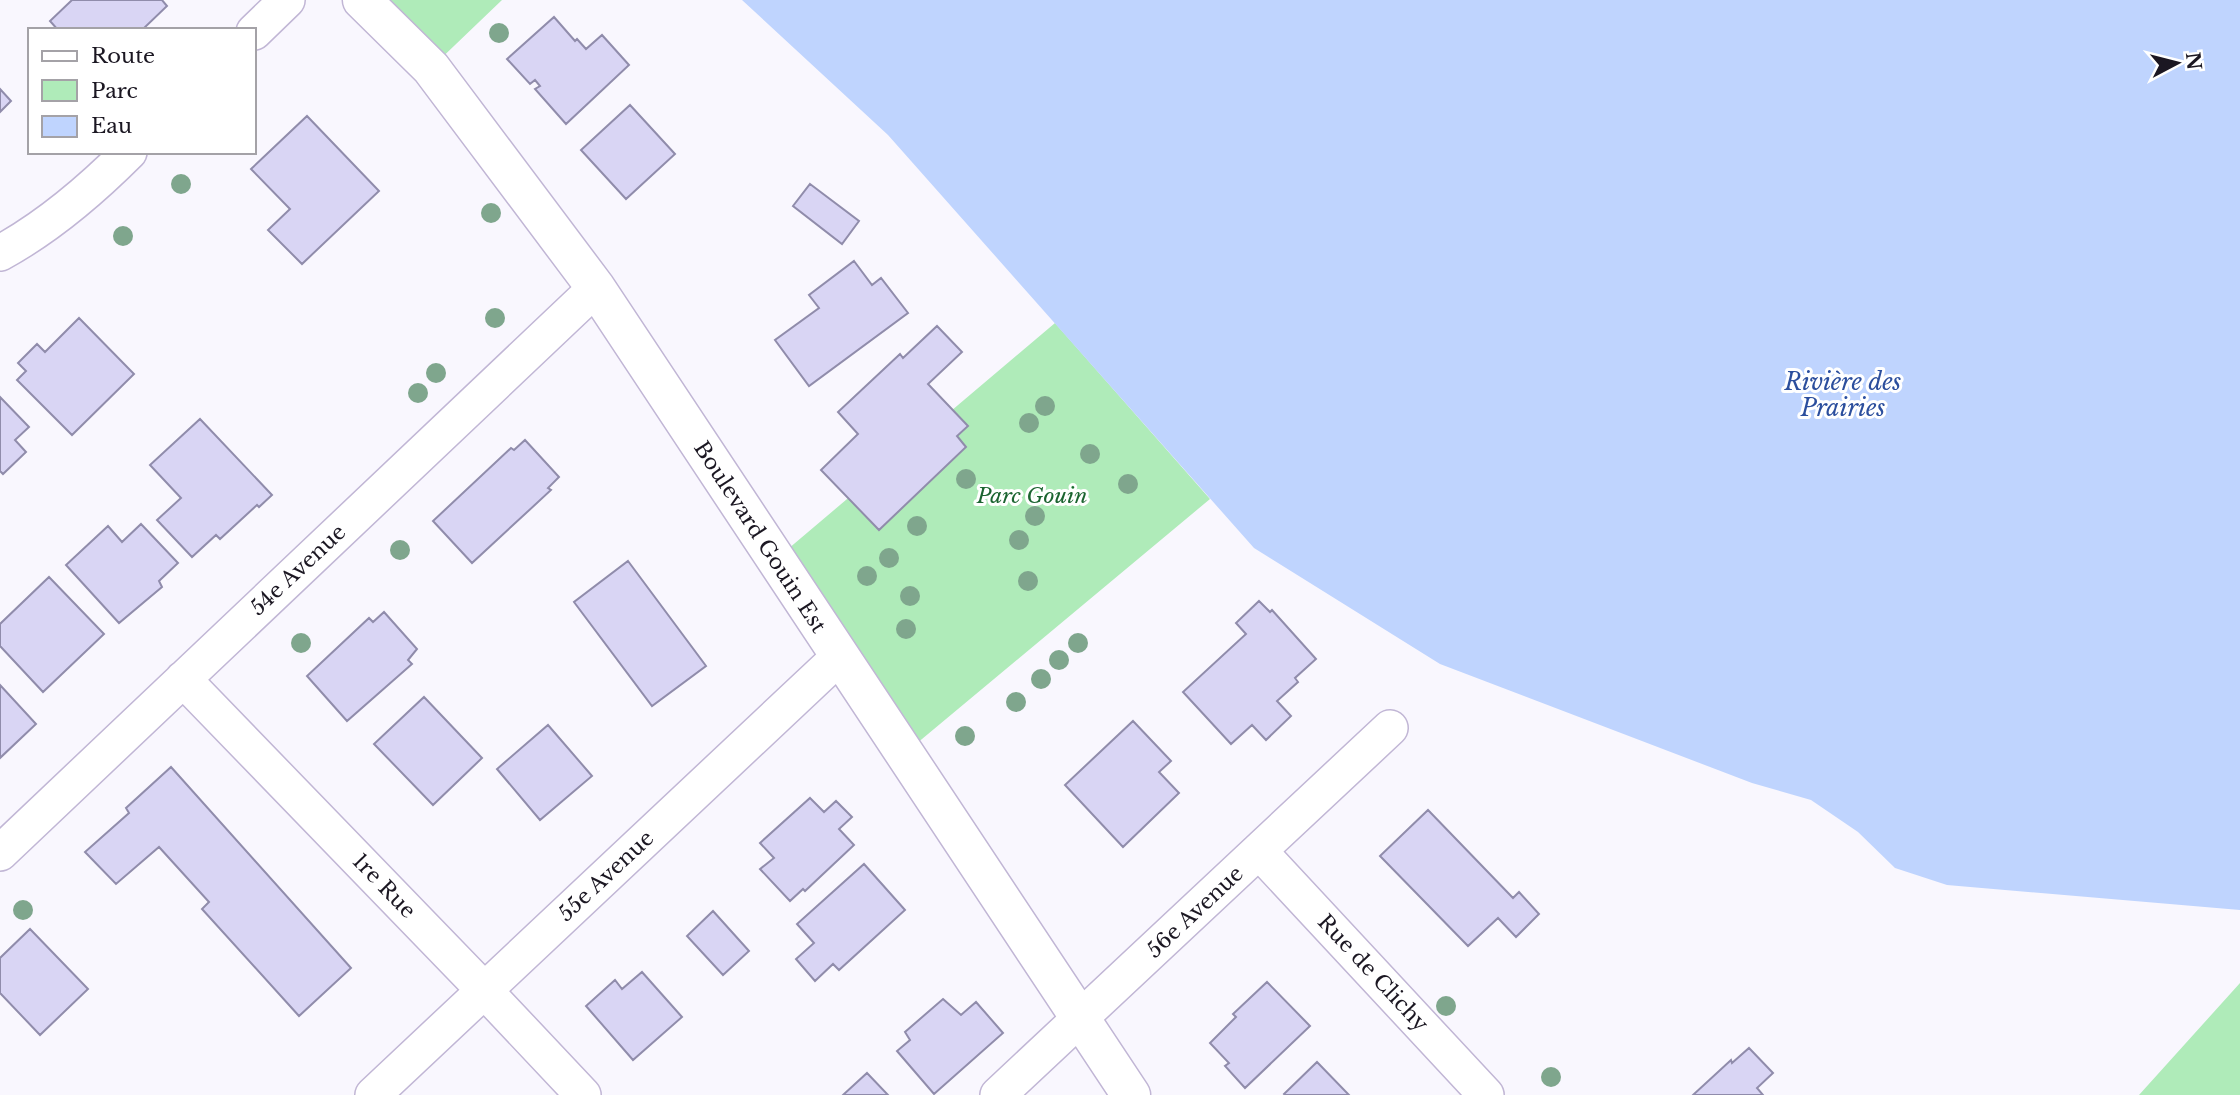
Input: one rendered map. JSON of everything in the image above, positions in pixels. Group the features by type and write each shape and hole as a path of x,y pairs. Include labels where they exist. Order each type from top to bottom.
{"street":[{"path":"256,30 287,0"},
{"name":"Boulevard Gouin Est","path":"362,0 431,68 596,288 1131,1095"},
{"path":"0,253 19,242 96,184 127,154"},
{"name":"54e Avenue","path":"0,853 596,288"},
{"name":"55e Avenue","path":"373,1095 839,657"},
{"name":"1re Rue","path":"183,679 583,1095"},
{"name":"56e Avenue","path":"998,1095 1390,728"},
{"name":"Rue de Clichy","path":"1259,850 1486,1095"}],"green space":[{"path":"362,0 502,0 431,68"},
{"name":"Parc Gouin","path":"1055,323 1210,499 904,754 775,560"},
{"path":"2240,983 2240,1095 2139,1095"}],"water":[{"name":"Rivière des Prairies","path":"742,0 2240,0 2240,910 1947,885 1895,868 1858,832 1811,800 1752,783 1440,664 1254,548 888,135"}],"building":[{"path":"72,0 162,0 167,6 144,28 56,28 50,21"},
{"path":"554,17 575,41 577,39 586,49 602,35 629,65 566,124 535,89 540,86 535,80 530,84 507,59"},
{"path":"0,89 11,101 0,112"},
{"path":"630,105 675,154 626,199 581,150"},
{"path":"307,116 379,191 302,264 268,230 290,209 251,169"},
{"path":"810,184 859,221 842,244 793,206"},
{"path":"854,261 872,285 881,278 908,313 809,386 775,340 819,308 809,295"},
{"path":"79,318 134,374 72,435 17,380 26,371 18,363 37,344 45,352"},
{"path":"937,326 962,352 928,384 968,426 957,436 966,447 879,530 821,470 858,434 838,412 900,354 903,358"},
{"path":"0,397 29,427 15,440 26,452 3,474 0,471"},
{"path":"200,419 272,495 220,539 216,535 192,557 157,520 181,498 150,465"},
{"path":"525,440 559,477 548,488 551,490 472,563 433,521 511,448 514,450"},
{"path":"141,524 178,563 159,581 162,587 119,623 66,565 108,526 122,542"},
{"path":"628,561 706,666 652,706 574,602"},
{"path":"49,577 104,634 43,692 0,646 0,624"},
{"path":"1259,601 1270,612 1272,610 1316,659 1295,678 1298,682 1277,701 1291,716 1266,740 1252,725 1231,744 1183,692 1246,634 1236,623"},
{"path":"384,612 417,649 408,660 412,664 347,721 307,676 369,618 373,622"},
{"path":"0,685 36,724 0,758"},
{"path":"424,697 482,758 433,805 374,744"},
{"path":"1133,721 1171,761 1159,772 1179,793 1123,847 1065,785"},
{"path":"548,725 592,776 540,820 497,769"},
{"path":"171,767 351,968 299,1016 202,909 209,902 159,847 116,884 85,852 129,813 126,808"},
{"path":"810,798 824,812 836,801 852,817 839,829 854,845 805,891 803,889 790,901 760,869 774,858 760,843"},
{"path":"1428,810 1513,898 1519,892 1539,914 1516,937 1498,918 1468,946 1380,856"},
{"path":"864,864 905,910 839,970 833,964 815,981 796,959 814,943 797,924"},
{"path":"713,911 749,951 723,975 687,936"},
{"path":"30,929 88,989 40,1035 0,993 0,958"},
{"path":"642,972 682,1017 633,1060 586,1006 615,980 622,989"},
{"path":"1267,982 1310,1026 1245,1088 1225,1066 1229,1063 1210,1043 1236,1017 1233,1014"},
{"path":"943,999 961,1015 976,1002 1003,1033 934,1094 897,1051 910,1040 905,1032"},
{"path":"1749,1048 1773,1073 1757,1088 1763,1095 1693,1095 1731,1060 1732,1063"},
{"path":"1317,1062 1349,1095 1284,1094"},
{"path":"867,1073 888,1095 843,1095"}]}
